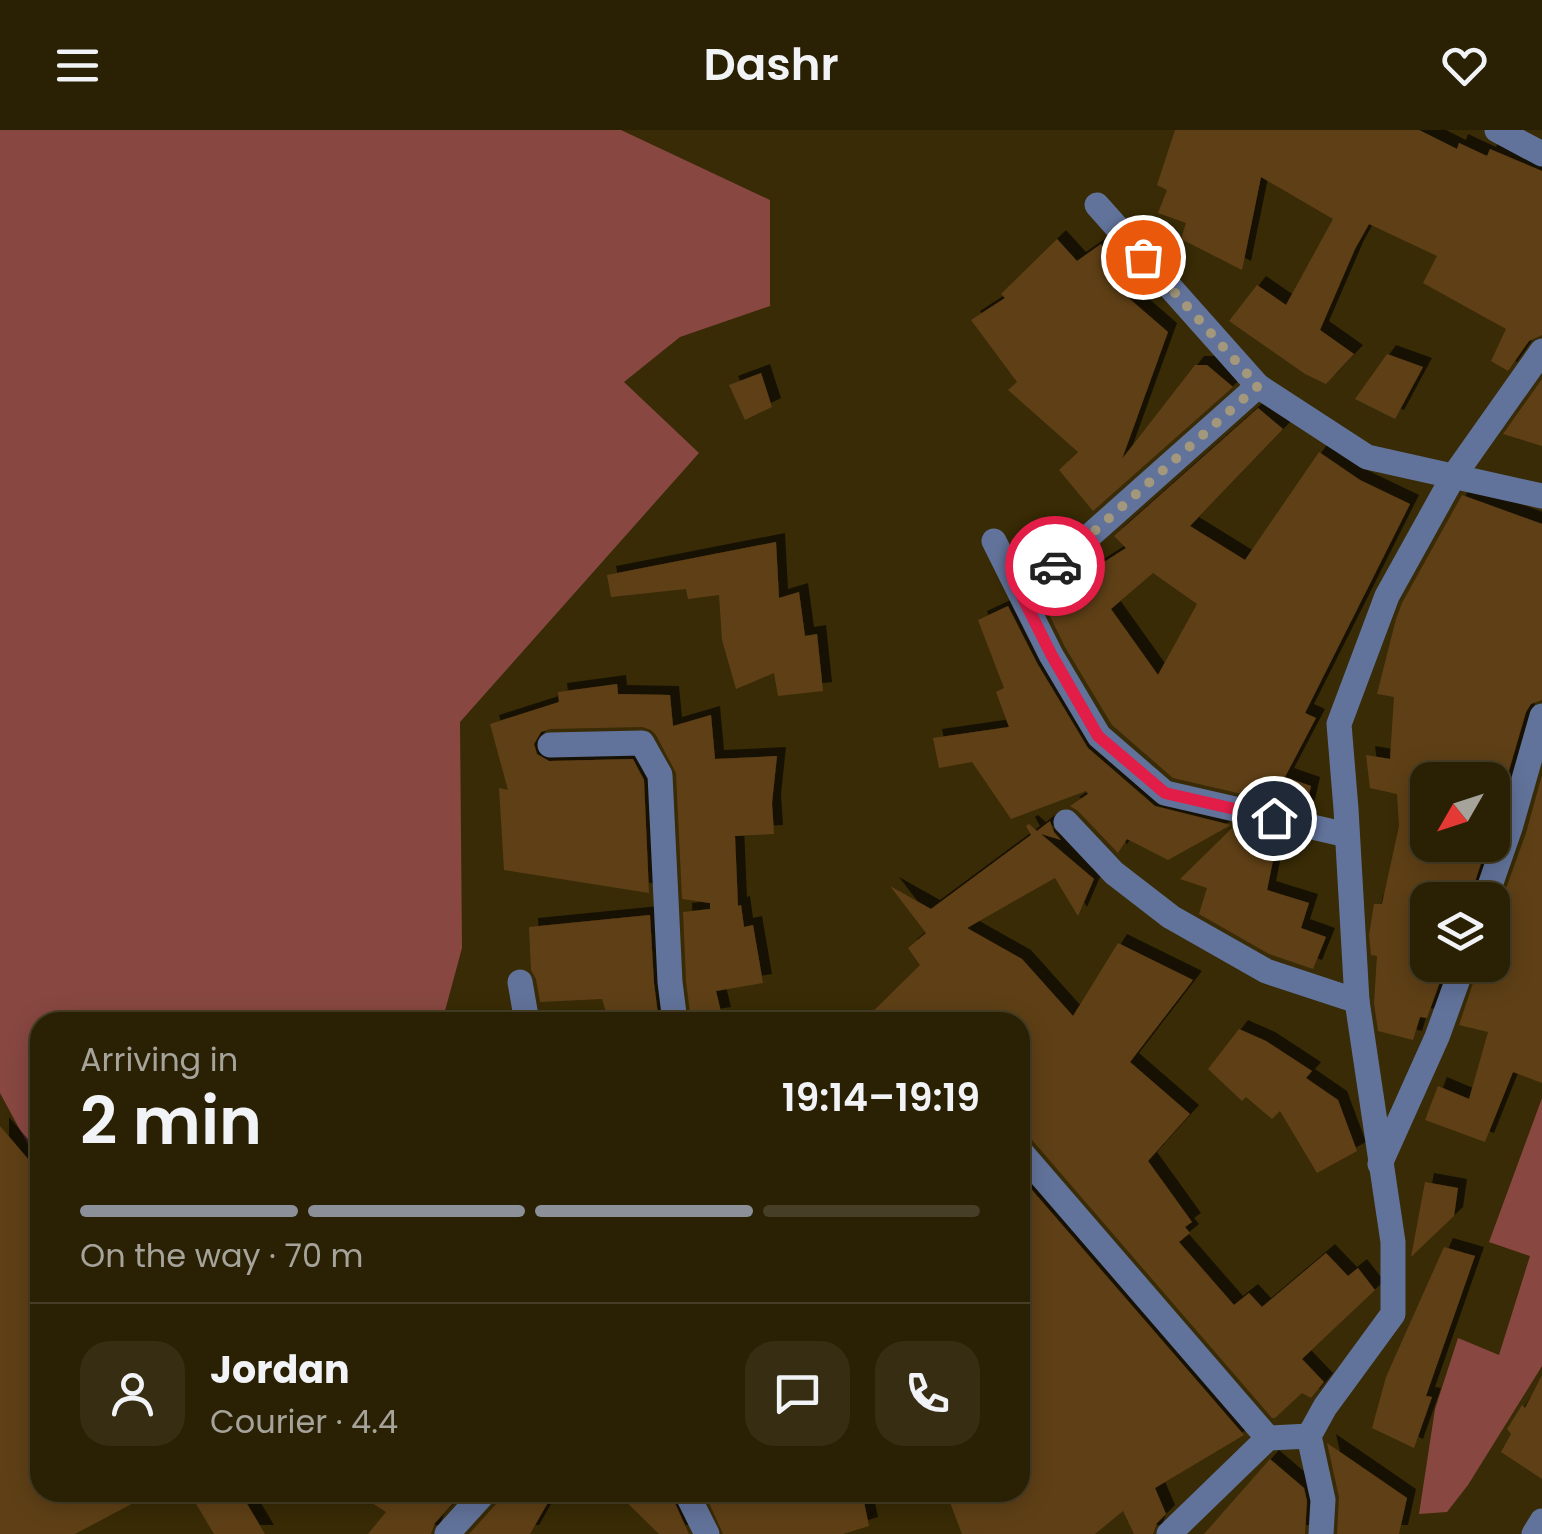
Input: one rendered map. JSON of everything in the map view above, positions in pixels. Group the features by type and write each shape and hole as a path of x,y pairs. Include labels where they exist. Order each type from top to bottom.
{"street":[{"path":"1497,130 1542,154"},
{"path":"1097,205 1258,386 1366,457 1542,496"},
{"path":"1321,1534 1323,1500 1308,1436 1393,1314 1393,1242 1357,1000 1339,724 1386,596 1452,476 1542,351"},
{"path":"1022,596 1258,386"},
{"path":"994,541 1098,736 1165,793 1347,835"},
{"path":"1492,882 1542,716"},
{"path":"550,746 642,742 660,775 674,1012"},
{"path":"1066,822 1114,873 1171,918 1266,972 1357,1000"},
{"path":"520,982 525,1012"},
{"path":"1380,1164 1437,1037 1457,982"},
{"path":"1030,1163 1268,1438"},
{"path":"1169,1534 1268,1438 1308,1436"},
{"path":"447,1534 476,1502"},
{"path":"691,1502 708,1534"},
{"path":"1534,1534 1542,1521"}],"shaded area":[{"path":"0,130 621,130 770,200 770,306 680,337 624,382 699,453 460,722 462,948 445,1012 30,1012 30,1148 0,1093"},
{"path":"1542,1098 1542,1366 1447,1512 1419,1514 1435,1409 1458,1338 1499,1355 1530,1256 1489,1242"}],"building":[{"path":"1175,130 1419,130 1457,149 1459,143 1487,156 1490,149 1542,171 1542,335 1529,341 1508,371 1491,361 1506,329 1423,283 1437,256 1369,224 1320,330 1354,354 1326,384 1305,374 1229,321 1257,285 1286,305 1333,219 1261,177 1242,270 1181,239 1186,223 1158,213 1167,190 1157,185"},
{"path":"1057,239 1077,261 1101,244 1132,283 1124,294 1168,332 1122,459 1195,365 1207,365 1233,387 1093,511 1059,470 1078,452 1008,390 1017,382 971,320 1005,298 1001,294"},
{"path":"1387,354 1423,367 1395,419 1355,399"},
{"path":"761,373 772,407 745,420 729,385"},
{"path":"1542,379 1542,446 1503,434"},
{"path":"1258,408 1283,429 1190,526 1245,560 1319,452 1360,480 1410,504 1305,713 1316,718 1285,777 1311,786 1306,809 1173,778 1112,725 1042,600 1126,548 1114,536","holes":["1153,573 1197,604 1158,675 1111,609"]},
{"path":"1462,495 1542,524 1542,700 1531,704 1526,712 1510,767 1510,762 1410,762 1410,862 1481,862 1475,882 1410,882 1410,982 1440,982 1427,1018 1420,1017 1413,1040 1378,1031 1374,1003 1377,956 1371,955 1369,935 1374,904 1382,904 1399,826 1397,794 1370,788 1366,755 1390,759 1394,697 1377,694 1402,603"},
{"path":"776,542 779,598 799,592 805,636 817,634 823,691 778,696 774,673 736,689 722,640 719,595 688,599 686,589 611,597 607,575"},
{"path":"1008,606 1088,748 1155,806 1231,825 1168,860 1127,839 1118,853 1070,806 1088,794 1086,791 1011,819 972,762 939,768 933,738 1009,727 996,692 1004,688 978,620"},
{"path":"617,684 618,694 670,695 673,726 711,715 715,759 777,756 772,803 774,834 735,836 738,906 741,905 744,927 753,925 763,983 716,991 721,1012 690,1012 683,912 710,909 710,903 682,899 676,773 651,730 550,729 541,732 534,744 537,754 549,761 633,759 644,780 649,893 504,870 499,788 508,790 490,724 559,702 558,692"},
{"path":"1542,775 1542,1083 1513,1072 1485,1142 1425,1120 1438,1086 1469,1099 1488,1032 1459,1025 1473,982 1510,982 1508,882"},
{"path":"1050,821 1061,840 1041,834 1094,879 1078,916 1055,878 967,928 1022,959 1073,1016 1118,943 1193,980 1130,1062 1190,1114 1148,1161 1192,1222 1185,1227 1190,1233 1179,1242 1234,1305 1249,1293 1262,1307 1326,1253 1348,1276 1358,1268 1375,1290 1302,1359 1324,1382 1311,1398 1302,1393 1275,1418 1030,1139 1030,1012 872,1012 920,965 908,948 926,933 890,886 931,909 1031,835 1026,826 1029,824 1037,831"},
{"path":"1234,826 1278,836 1267,890 1309,903 1301,928 1326,937 1313,969 1269,954 1199,914 1207,888 1180,879"},
{"path":"650,915 658,1012 606,1012 602,999 540,1002 531,970 529,927"},
{"path":"1239,1029 1266,1041 1312,1071 1306,1078 1338,1100 1357,1151 1317,1173 1280,1111 1272,1119 1246,1097 1242,1101 1208,1069"},
{"path":"0,1126 30,1161 30,1502 135,1502 75,1534 0,1534"},
{"path":"1425,1182 1458,1188 1454,1216 1411,1257"},
{"path":"1030,1188 1244,1435 1155,1488 1166,1514 1153,1534 1134,1534 1123,1511 1095,1534 962,1534 950,1502 1030,1502"},
{"path":"1444,1247 1475,1256 1426,1396 1432,1397 1414,1448 1372,1428 1386,1377"},
{"path":"1542,1375 1542,1479 1501,1452 1511,1434 1507,1429 1522,1405 1525,1408"},
{"path":"1327,1443 1407,1498 1399,1534 1337,1534 1339,1497"},
{"path":"1270,1459 1304,1488 1305,1534 1204,1534"},
{"path":"195,1502 246,1502 265,1534 214,1534"},
{"path":"370,1502 454,1502 435,1523 431,1534 368,1534 386,1512"},
{"path":"548,1502 530,1534 469,1534 497,1503"},
{"path":"626,1502 675,1502 689,1534 659,1534"},
{"path":"709,1502 864,1502 869,1526 843,1534 723,1534"}],"way so far":[{"path":"1055,566 1258,386 1143,257"}],"route":[{"path":"1055,566 1022,596 1098,736 1165,793 1274,818"}]}
